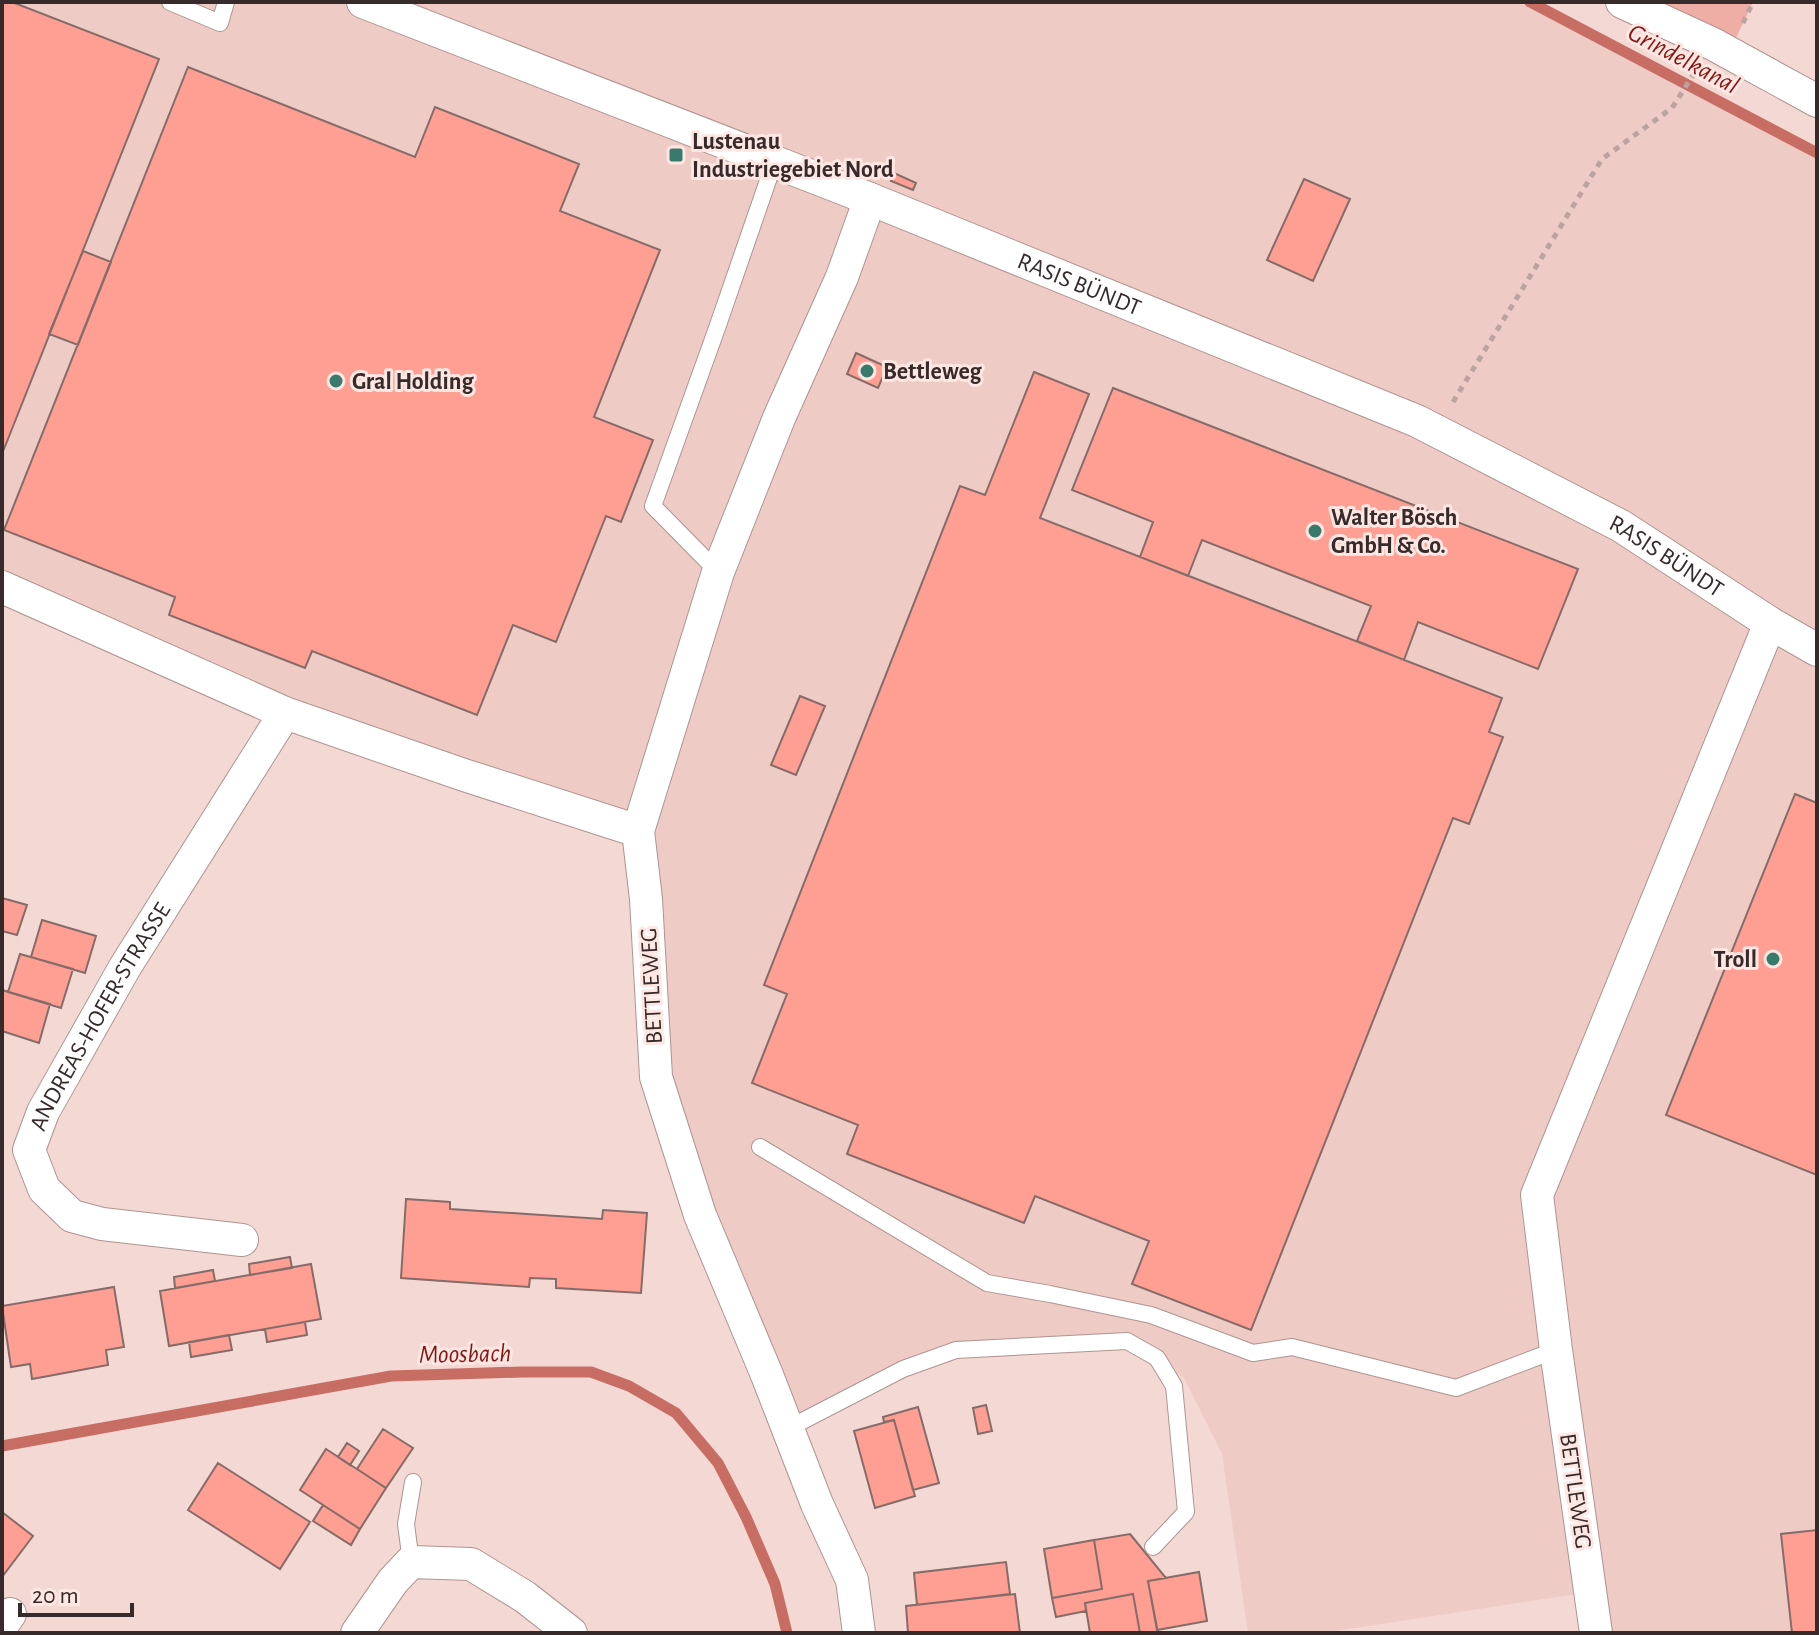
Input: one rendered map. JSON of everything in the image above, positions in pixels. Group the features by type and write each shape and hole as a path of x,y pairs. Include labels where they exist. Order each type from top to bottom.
{"street":[{"name":"RASIS BÜNDT","path":"363,2 870,199 1417,421 1621,526 1817,650"},
{"path":"1622,2 1713,44 1817,101"},
{"name":"BETTLEWEG","path":"859,1633 852,1580 817,1504 700,1215 656,1077 646,899 638,831 718,572 779,418 842,277 870,199"},
{"path":"2,587 285,713 638,831"},
{"path":"1556,1350 1537,1195 1770,623"},
{"name":"ANDREAS-HOFER-STRASSE","path":"242,1240 102,1224 72,1216 44,1189 29,1150 43,1112 125,967 285,713"},
{"name":"BETTLEWEG","path":"1556,1350 1596,1633"},
{"path":"357,1633 393,1581 411,1562 471,1564 525,1597 571,1633"}],"lane":[{"path":"170,2 220,23 226,2"},
{"path":"718,572 653,506 774,163"},
{"path":"760,1147 987,1283 1151,1315 1253,1353 1292,1347 1456,1388 1556,1350"},
{"path":"787,1429 903,1369 956,1350 1127,1341 1157,1358 1174,1386 1186,1512 1153,1547"},
{"path":"411,1562 406,1524 413,1482"}],"path":[{"path":"1436,430 1602,159 1672,108"}],"shaded area":[{"name":"Lustenau Industriegebiet Nord","path":"2,2 1530,2 1817,153 1817,1633 1596,1633 1590,1592 1322,1633 1248,1633 1222,1454 1184,1378 1127,1341 956,1350 787,1429 656,1077 637,831 464,775 2,587"},
{"path":"1622,2 1753,2 1729,53"}],"building":[{"path":"2,2 12,2 159,59 2,454"},
{"name":"Gral Holding","path":"188,67 415,157 435,107 579,164 560,211 660,250 594,417 653,440 621,522 606,516 556,642 513,625 477,715 312,651 305,668 169,615 175,597 4,530"},
{"path":"894,173 916,183 913,190 891,181"},
{"path":"1304,179 1350,199 1313,281 1267,260"},
{"path":"83,251 111,262 78,345 49,334"},
{"name":"Bettleweg","path":"856,353 887,367 878,388 847,374"},
{"path":"1034,372 1089,394 1040,518 1502,698 1489,732 1503,737 1469,824 1453,818 1251,1330 1132,1284 1149,1241 1035,1196 1024,1223 847,1154 858,1125 752,1083 787,994 764,985 960,486 985,495"},
{"name":"Walter Bösch GmbH & Co.","path":"1113,388 1578,569 1538,669 1418,622 1404,660 1357,641 1371,606 1202,540 1188,576 1140,557 1153,522 1072,490"},
{"path":"800,696 825,706 796,775 771,765"},
{"name":"Troll","path":"1795,794 1817,803 1817,1175 1666,1115"},
{"path":"2,898 27,905 17,935 2,931"},
{"path":"42,920 96,936 85,973 31,957"},
{"path":"20,954 73,969 61,1008 8,992"},
{"path":"2,990 50,1004 39,1043 2,1031"},
{"path":"406,1199 450,1202 450,1209 602,1219 603,1210 647,1213 641,1293 556,1288 556,1279 530,1278 529,1287 401,1278"},
{"path":"290,1257 292,1268 250,1275 249,1264"},
{"path":"311,1264 321,1319 169,1346 160,1291"},
{"path":"213,1270 215,1281 175,1288 174,1277"},
{"path":"114,1287 124,1347 106,1350 108,1365 32,1379 30,1364 11,1367 2,1306"},
{"path":"305,1322 307,1335 267,1342 265,1329"},
{"path":"229,1335 232,1350 191,1357 189,1342"},
{"path":"986,1405 992,1431 978,1434 973,1408"},
{"path":"918,1407 939,1483 913,1490 894,1420 884,1422 883,1417"},
{"path":"894,1420 915,1496 875,1508 854,1431"},
{"path":"383,1429 413,1448 386,1488 357,1469"},
{"path":"347,1443 359,1451 350,1465 338,1457"},
{"path":"326,1449 386,1488 360,1529 300,1490"},
{"path":"218,1463 310,1522 280,1569 188,1510"},
{"path":"323,1505 360,1529 351,1545 313,1521"},
{"path":"2,1512 33,1536 2,1577"},
{"path":"1817,1530 1817,1633 1792,1633 1781,1534"},
{"path":"1130,1534 1166,1578 1148,1581 1158,1633 1140,1633 1133,1594 1085,1603 1086,1611 1056,1617 1052,1598 1102,1589 1094,1540"},
{"path":"1094,1540 1102,1589 1052,1598 1044,1549"},
{"path":"1006,1562 1010,1594 917,1605 914,1573"},
{"path":"1199,1572 1207,1621 1157,1630 1148,1581"},
{"path":"1015,1594 1020,1633 908,1633 906,1606"},
{"path":"1133,1594 1140,1633 1090,1633 1085,1603"}],"waterway":[{"name":"Grindelkanal","path":"1530,2 1817,153"},
{"name":"Moosbach","path":"2,1446 391,1376 591,1372 629,1386 676,1413 718,1463 775,1584 787,1633"}],"place":[{"name":"Lustenau Industriegebiet Nord","path":"676,155"},
{"name":"Bettleweg","path":"867,371"},
{"name":"Gral Holding","path":"336,381"},
{"name":"Walter Bösch GmbH & Co.","path":"1315,531"},
{"name":"Troll","path":"1773,959"}]}
